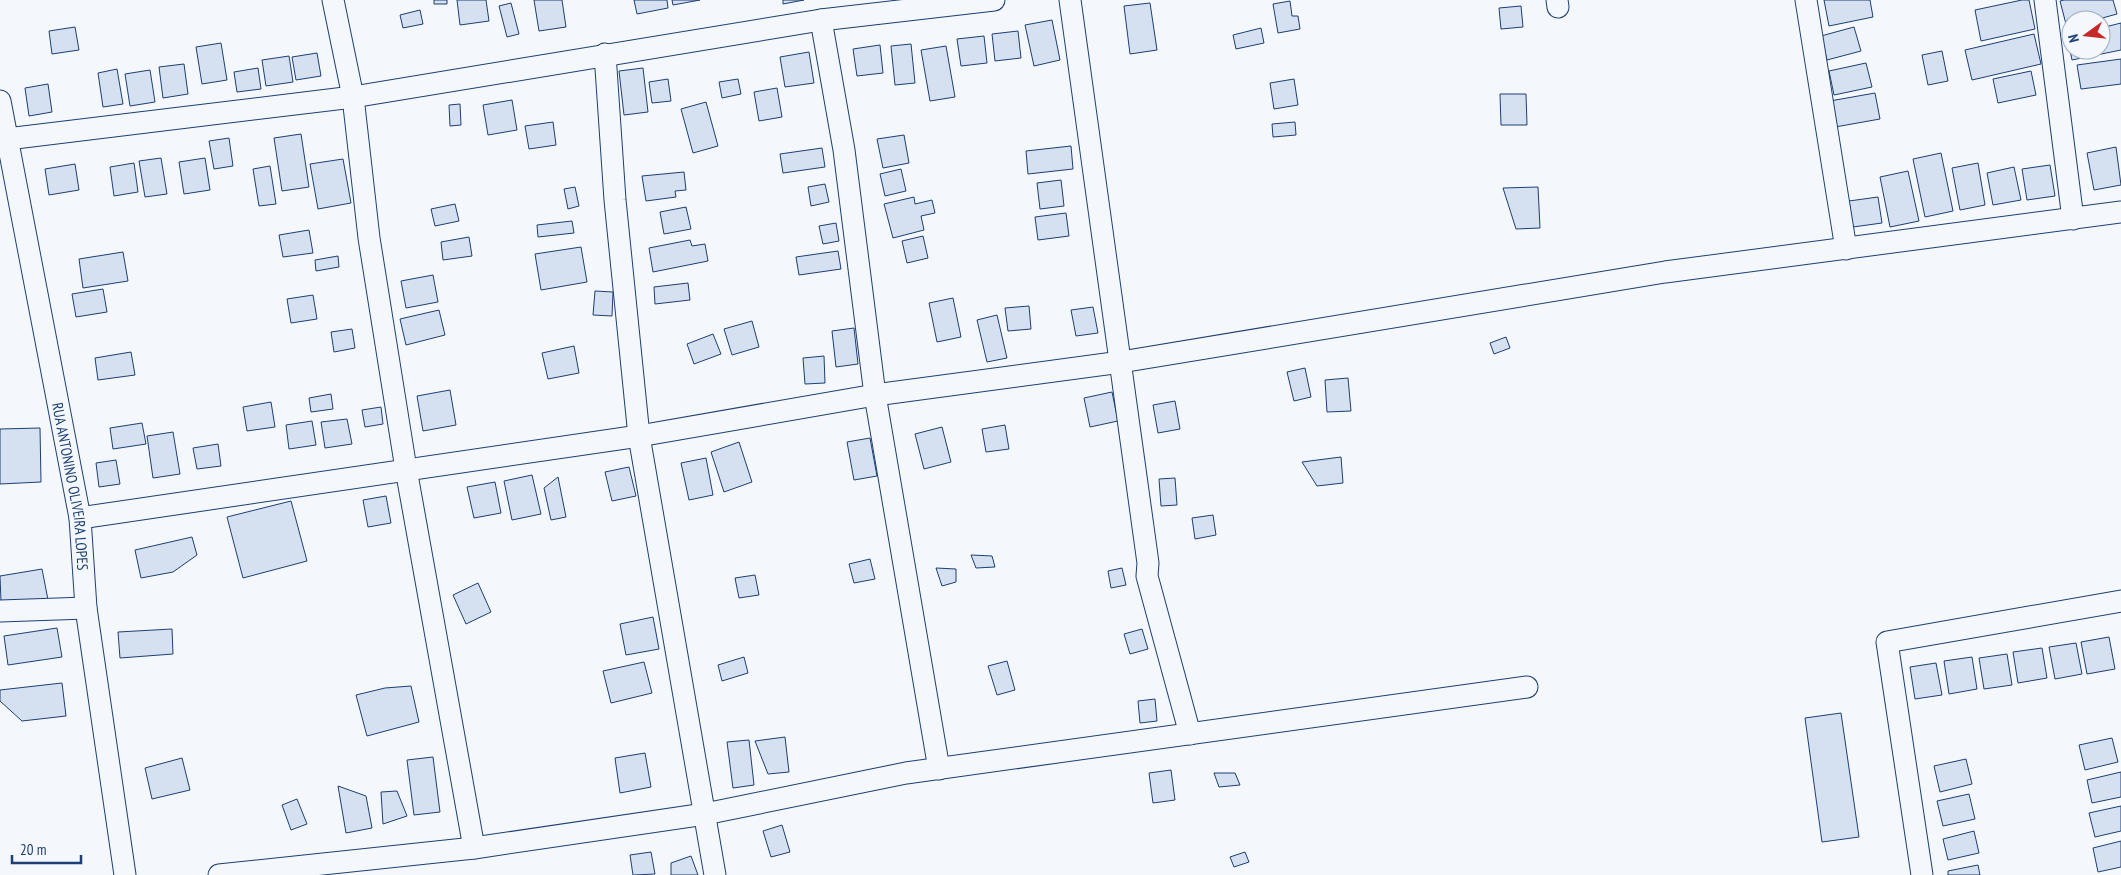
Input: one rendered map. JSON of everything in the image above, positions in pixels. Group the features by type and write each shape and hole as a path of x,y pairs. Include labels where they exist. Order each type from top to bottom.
{"street":[{"path":"333,0 353,97 369,238 406,469 474,848"},
{"path":"7,139 353,97 605,54 821,20 994,0"},
{"path":"1070,0 1148,563 1147,576 1190,734"},
{"path":"1806,0 1846,249"},
{"path":"2046,0 2073,219"},
{"path":"821,20 844,150 875,395 939,769"},
{"path":"605,54 615,200 639,436 715,875"},
{"name":"RUA ANTONINO OLIVEIRA LOPES","path":"0,101 80,518 86,608 125,875"},
{"path":"80,518 639,436 875,395 1121,362 1665,272 2121,212"},
{"path":"1922,875 1886,642 2121,601"},
{"path":"0,612 86,608"},
{"path":"219,875 474,848 705,814 906,773 1526,687"}],"building":[{"path":"434,0 447,0 447,4 434,4"},
{"path":"457,0 486,0 489,21 460,25"},
{"path":"534,0 562,0 566,27 539,31"},
{"path":"634,0 667,0 668,8 637,14"},
{"path":"672,0 700,0 673,5"},
{"path":"783,0 804,0 783,4"},
{"path":"1824,0 1870,0 1873,17 1829,26"},
{"path":"2029,0 2035,29 1981,41 1975,10"},
{"path":"2113,0 2117,14 2111,16 2111,10 2062,10 2060,1"},
{"path":"1290,1 1292,16 1298,16 1300,29 1278,33 1273,4"},
{"path":"511,3 519,34 507,37 499,6"},
{"path":"1150,3 1157,50 1130,54 1124,6"},
{"path":"1521,6 1523,27 1501,29 1499,8"},
{"path":"420,10 423,24 403,28 400,15"},
{"path":"1052,20 1060,60 1034,66 1025,25"},
{"path":"2121,23 2121,50 2111,52 2111,26"},
{"path":"75,27 79,50 52,54 49,31"},
{"path":"1854,27 1861,51 1827,60 1821,36"},
{"path":"1261,28 1264,43 1236,49 1233,35"},
{"path":"1018,31 1021,58 995,61 992,34"},
{"path":"2034,34 2041,64 1972,80 1965,50"},
{"path":"984,36 987,63 961,66 957,39"},
{"path":"221,43 227,80 202,84 196,47"},
{"path":"911,44 915,83 895,85 891,46"},
{"path":"880,45 883,73 857,76 853,49"},
{"path":"946,46 955,97 930,101 921,50"},
{"path":"1942,51 1948,81 1928,85 1922,55"},
{"path":"809,52 814,83 785,87 780,57"},
{"path":"317,53 321,76 296,80 292,57"},
{"path":"289,56 293,82 266,86 262,60"},
{"path":"2121,59 2121,84 2081,89 2077,65"},
{"path":"1866,63 1872,87 1834,95 1829,71"},
{"path":"184,64 188,94 163,98 159,67"},
{"path":"258,68 261,89 237,92 234,72"},
{"path":"643,68 648,112 624,115 619,71"},
{"path":"117,69 123,104 103,107 98,73"},
{"path":"150,70 155,102 130,106 125,74"},
{"path":"2031,71 2036,95 1998,103 1993,79"},
{"path":"668,79 671,101 652,103 649,82"},
{"path":"738,79 741,94 722,98 719,82"},
{"path":"1294,79 1298,105 1274,109 1270,83"},
{"path":"48,84 52,112 29,116 25,88"},
{"path":"777,88 782,117 759,121 754,92"},
{"path":"1875,93 1880,119 1835,127 1830,101"},
{"path":"1500,94 1526,94 1527,125 1501,125"},
{"path":"512,100 517,130 488,135 483,105"},
{"path":"706,102 718,146 693,153 681,109"},
{"path":"460,104 461,125 450,126 449,105"},
{"path":"553,122 556,145 529,149 525,126"},
{"path":"1295,122 1296,135 1273,137 1272,124"},
{"path":"301,134 309,187 282,191 274,138"},
{"path":"904,135 909,163 883,168 877,139"},
{"path":"229,138 233,166 214,169 209,141"},
{"path":"1071,146 1073,169 1028,174 1026,151"},
{"path":"2116,147 2121,185 2094,190 2087,153"},
{"path":"822,148 825,167 783,173 780,154"},
{"path":"1941,153 1953,211 1925,217 1913,159"},
{"path":"161,158 167,194 145,197 139,161"},
{"path":"205,158 210,190 184,194 179,162"},
{"path":"343,159 351,203 318,209 310,164"},
{"path":"134,163 138,192 114,196 110,167"},
{"path":"1978,163 1985,205 1960,210 1952,168"},
{"path":"75,164 79,190 49,195 45,169"},
{"path":"2050,165 2055,196 2027,200 2022,169"},
{"path":"270,166 276,204 259,206 253,169"},
{"path":"2014,167 2021,200 1993,205 1987,173"},
{"path":"901,169 906,191 885,196 880,174"},
{"path":"1908,171 1919,221 1890,227 1880,177"},
{"path":"684,172 686,190 675,191 676,197 646,201 642,176"},
{"path":"1061,180 1064,206 1040,209 1037,183"},
{"path":"825,184 829,202 811,206 808,187"},
{"path":"575,187 579,206 568,209 564,189"},
{"path":"1538,187 1540,228 1516,229 1503,188"},
{"path":"914,197 915,204 932,200 935,213 921,216 924,230 893,238 884,204"},
{"path":"1878,197 1882,223 1853,227 1849,201"},
{"path":"455,204 459,221 435,226 431,209"},
{"path":"686,207 691,229 664,234 660,212"},
{"path":"1066,213 1069,236 1038,240 1035,217"},
{"path":"572,221 574,233 538,237 537,225"},
{"path":"836,223 839,241 823,244 819,226"},
{"path":"309,230 313,253 283,257 279,235"},
{"path":"923,236 928,258 907,263 902,241"},
{"path":"469,237 472,256 443,260 441,242"},
{"path":"690,240 692,246 705,244 708,261 653,272 649,248"},
{"path":"581,247 587,282 541,290 535,254"},
{"path":"838,251 841,269 799,275 796,257"},
{"path":"123,252 128,281 83,288 79,259"},
{"path":"338,256 339,267 316,271 315,260"},
{"path":"433,275 438,302 406,308 401,281"},
{"path":"688,283 690,300 655,304 654,287"},
{"path":"103,289 107,312 76,317 72,294"},
{"path":"595,291 613,292 612,316 593,315"},
{"path":"313,295 317,319 291,323 287,299"},
{"path":"953,298 961,337 937,342 929,303"},
{"path":"1029,306 1031,329 1008,331 1005,308"},
{"path":"1093,307 1098,333 1076,336 1071,310"},
{"path":"439,310 445,335 406,345 400,319"},
{"path":"997,315 1007,358 987,362 977,320"},
{"path":"752,321 759,347 732,355 724,329"},
{"path":"854,328 858,364 836,367 832,331"},
{"path":"352,329 355,348 334,352 331,332"},
{"path":"713,334 721,354 694,364 687,344"},
{"path":"1506,337 1510,348 1494,354 1490,343"},
{"path":"574,346 579,373 548,379 542,353"},
{"path":"131,352 135,375 98,380 95,358"},
{"path":"824,356 825,383 805,384 803,358"},
{"path":"1305,368 1311,397 1294,401 1287,372"},
{"path":"1348,378 1351,411 1327,412 1325,380"},
{"path":"450,390 456,425 423,431 417,396"},
{"path":"1112,392 1118,421 1090,427 1084,398"},
{"path":"331,394 333,409 311,412 309,398"},
{"path":"1175,401 1180,429 1158,433 1153,405"},
{"path":"271,402 275,427 247,431 243,407"},
{"path":"381,407 383,424 365,427 362,410"},
{"path":"347,419 352,444 325,448 321,422"},
{"path":"312,421 316,445 289,449 286,425"},
{"path":"142,423 146,444 113,449 110,428"},
{"path":"1005,425 1009,449 986,452 982,429"},
{"path":"942,427 951,462 924,469 915,434"},
{"path":"40,428 41,482 0,484 0,429"},
{"path":"173,432 180,474 153,478 147,436"},
{"path":"870,438 877,476 854,480 847,442"},
{"path":"739,442 752,482 724,492 711,452"},
{"path":"218,444 221,466 197,469 193,448"},
{"path":"1341,457 1343,483 1317,486 1302,462"},
{"path":"706,458 713,495 689,500 681,463"},
{"path":"116,460 120,484 99,487 96,463"},
{"path":"629,467 636,496 612,501 605,472"},
{"path":"532,475 541,514 512,520 504,481"},
{"path":"558,477 566,517 551,520 544,488"},
{"path":"1175,478 1177,505 1161,506 1159,479"},
{"path":"495,482 501,513 474,518 467,487"},
{"path":"386,496 391,523 368,527 363,500"},
{"path":"291,501 307,561 243,578 227,517"},
{"path":"1213,515 1216,535 1195,539 1192,518"},
{"path":"192,537 197,555 173,572 141,578 135,550"},
{"path":"971,555 992,556 995,567 976,568"},
{"path":"870,559 875,579 854,583 849,564"},
{"path":"936,568 956,569 956,582 942,586"},
{"path":"1122,568 1126,585 1111,588 1108,571"},
{"path":"42,569 50,610 1,602 0,576"},
{"path":"755,575 759,595 739,598 735,578"},
{"path":"478,583 491,612 466,624 453,595"},
{"path":"653,617 659,649 626,655 620,624"},
{"path":"57,628 62,657 8,665 4,636"},
{"path":"172,629 173,654 120,658 118,632"},
{"path":"1142,629 1148,649 1130,654 1124,634"},
{"path":"2109,637 2115,669 2087,674 2081,642"},
{"path":"2076,643 2082,674 2055,679 2049,647"},
{"path":"2042,648 2047,678 2018,683 2013,652"},
{"path":"2007,654 2012,685 1984,689 1979,658"},
{"path":"744,657 748,673 722,681 718,665"},
{"path":"1972,657 1977,689 1949,694 1944,661"},
{"path":"1007,661 1015,690 997,695 988,666"},
{"path":"644,662 652,693 611,703 603,671"},
{"path":"1936,663 1942,695 1915,699 1910,667"},
{"path":"62,683 66,716 22,721 0,701 0,690"},
{"path":"411,686 419,722 367,736 356,695 385,688"},
{"path":"1155,699 1157,721 1140,723 1138,701"},
{"path":"1841,713 1859,837 1822,842 1805,718"},
{"path":"785,737 789,772 768,774 755,741"},
{"path":"2112,738 2118,762 2085,770 2079,745"},
{"path":"749,740 754,785 733,788 727,742"},
{"path":"645,753 651,787 620,793 615,758"},
{"path":"433,757 440,812 414,815 407,760"},
{"path":"182,758 190,790 152,799 145,768"},
{"path":"1966,759 1972,784 1940,792 1934,766"},
{"path":"1171,770 1175,800 1153,803 1149,773"},
{"path":"2121,772 2121,797 2092,803 2087,780"},
{"path":"1214,773 1235,773 1240,785 1219,787"},
{"path":"338,786 366,796 372,828 346,833"},
{"path":"397,791 407,816 383,824 381,792"},
{"path":"1969,794 1975,819 1943,826 1937,801"},
{"path":"297,799 307,824 291,830 282,805"},
{"path":"2121,806 2121,831 2095,837 2089,813"},
{"path":"782,825 790,852 771,857 763,831"},
{"path":"1974,831 1979,853 1948,860 1943,839"},
{"path":"2121,841 2121,867 2098,872 2093,848"},
{"path":"651,852 655,874 633,875 630,855"},
{"path":"1245,852 1249,862 1234,867 1230,857"},
{"path":"691,856 698,875 671,875 671,863"},
{"path":"1978,865 1980,875 1948,875 1948,871"}]}
